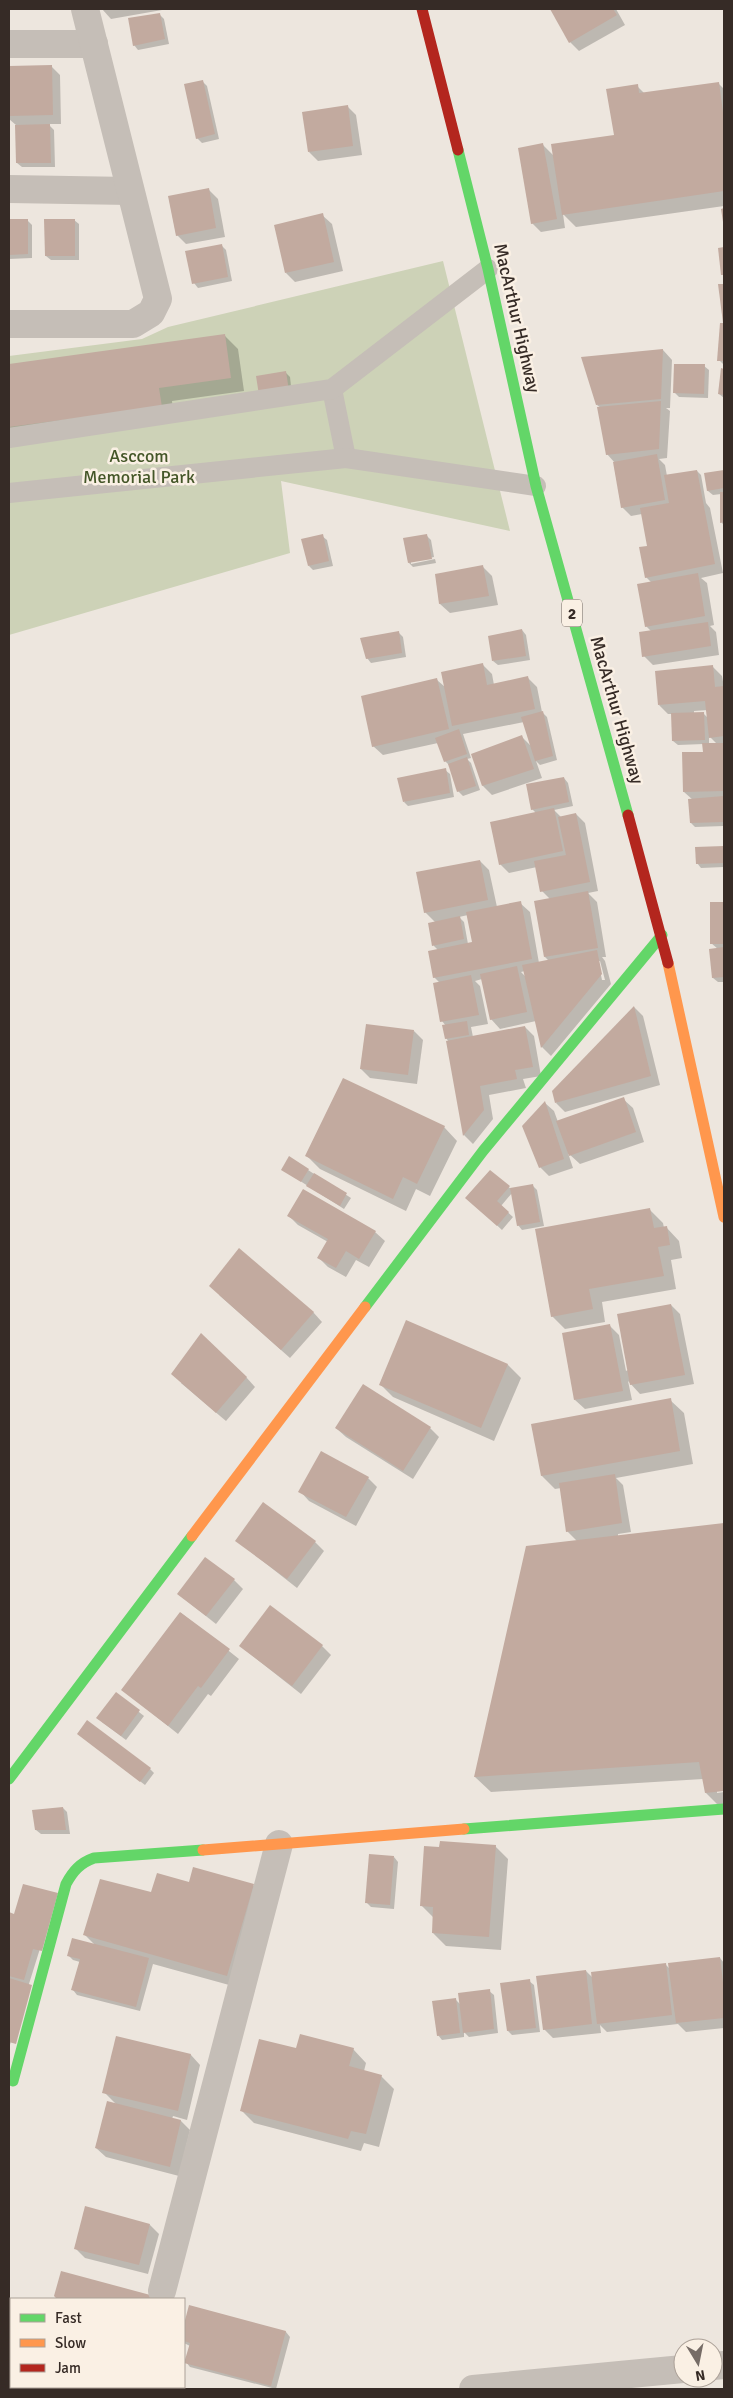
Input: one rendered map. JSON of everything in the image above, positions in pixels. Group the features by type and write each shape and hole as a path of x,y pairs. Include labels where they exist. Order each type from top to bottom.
{"main road":[{"name":"MacArthur Highway","path":"422,9 488,268 536,486 662,935 724,1217"},
{"path":"9,1779 483,1151 662,935"},
{"path":"13,2081 66,1884 73,1870 82,1862 94,1858 724,1809"}],"street":[{"path":"9,324 133,324 151,313 158,299 85,9"},
{"path":"9,44 94,44"},
{"path":"9,189 130,191"},
{"path":"162,2291 279,1844"},
{"path":"472,2389 673,2370"}],"lane":[{"path":"9,438 332,389 488,268"},
{"path":"332,389 346,458"},
{"path":"9,493 346,458 536,486"}],"green space":[{"name":"Asccom Memorial Park","path":"443,261 510,531 281,481 290,553 9,635 9,356 142,339 168,327"}],"building":[{"path":"550,9 613,9 617,15 569,43"},
{"path":"160,13 165,39 133,46 128,18"},
{"path":"52,65 53,115 9,116 9,66"},
{"path":"203,80 215,134 196,139 184,84"},
{"path":"719,82 724,120 724,191 562,215 551,144 614,135 606,89 638,84 639,93"},
{"path":"348,105 353,146 308,152 302,112"},
{"path":"50,124 51,163 16,163 15,125"},
{"path":"543,143 557,219 531,224 518,148"},
{"path":"209,188 216,228 176,236 168,196"},
{"path":"724,208 724,222 723,222 721,209"},
{"path":"323,213 334,262 285,273 274,225"},
{"path":"9,219 28,219 28,254 9,255"},
{"path":"44,219 75,219 75,256 45,256"},
{"path":"222,244 228,277 192,284 185,251"},
{"path":"724,247 724,275 721,275 718,248"},
{"path":"718,284 724,284 724,323 723,323"},
{"path":"720,323 724,323 724,361 717,361"},
{"path":"225,334 231,378 159,388 162,407 9,427 9,364"},
{"path":"663,349 661,399 596,405 581,357"},
{"path":"674,364 705,364 704,394 673,393"},
{"path":"721,368 724,369 724,395 718,394"},
{"path":"286,371 289,391 259,395 256,376"},
{"path":"661,401 659,449 606,455 597,407"},
{"path":"657,454 665,500 621,508 613,462"},
{"path":"697,470 715,564 645,578 639,547 647,546 640,508 669,503 664,475"},
{"path":"724,470 724,488 707,491 704,473"},
{"path":"720,492 724,492 724,522 720,523"},
{"path":"323,534 329,561 308,566 301,539"},
{"path":"427,534 432,559 408,563 403,538"},
{"path":"483,565 489,596 439,604 435,574"},
{"path":"698,573 705,616 645,627 637,584"},
{"path":"708,622 711,646 642,657 639,632"},
{"path":"522,629 526,656 492,661 488,636"},
{"path":"399,631 402,653 366,659 360,638"},
{"path":"483,663 487,685 528,676 535,709 452,726 441,672"},
{"path":"713,665 715,687 724,686 724,736 709,738 705,701 658,705 655,671"},
{"path":"437,678 449,729 372,747 361,696"},
{"path":"543,711 553,756 535,761 521,717"},
{"path":"704,712 705,740 672,741 671,713"},
{"path":"459,729 467,754 444,762 435,738"},
{"path":"522,735 534,769 482,786 471,754"},
{"path":"702,743 724,743 724,791 683,792 682,752 703,752"},
{"path":"467,757 476,786 457,792 448,764"},
{"path":"446,768 450,793 403,802 397,778"},
{"path":"564,777 569,802 531,810 526,784"},
{"path":"724,796 724,822 690,823 688,799"},
{"path":"554,808 563,851 499,865 490,822"},
{"path":"576,813 590,882 540,892 534,861 566,855 558,817"},
{"path":"724,846 724,863 696,864 695,847"},
{"path":"480,860 488,900 424,913 416,872"},
{"path":"588,891 598,948 544,957 534,901"},
{"path":"521,901 532,959 433,978 428,951 472,942 466,912"},
{"path":"710,902 724,902 724,944 710,944"},
{"path":"460,916 464,939 432,946 428,923"},
{"path":"724,947 724,977 712,978 709,949"},
{"path":"597,950 602,974 541,1048 522,965"},
{"path":"517,966 527,1012 490,1020 480,974"},
{"path":"471,975 479,1015 440,1022 433,983"},
{"path":"634,1006 651,1076 555,1103 552,1091"},
{"path":"467,1021 469,1035 445,1039 442,1025"},
{"path":"366,1024 414,1030 408,1075 360,1069"},
{"path":"525,1026 533,1067 515,1070 517,1079 480,1086 484,1110 463,1136 446,1041"},
{"path":"343,1078 445,1126 417,1184 403,1177 393,1199 305,1156"},
{"path":"624,1097 636,1132 569,1156 556,1121"},
{"path":"545,1101 564,1159 539,1168 522,1126"},
{"path":"289,1156 309,1169 301,1182 281,1170"},
{"path":"490,1170 510,1186 497,1201 509,1212 497,1226 465,1198"},
{"path":"314,1173 347,1193 340,1206 306,1186"},
{"path":"533,1184 540,1222 517,1226 510,1188"},
{"path":"303,1189 376,1231 359,1259 346,1251 336,1268 317,1258 328,1239 287,1216"},
{"path":"650,1208 654,1228 667,1226 670,1245 658,1247 664,1276 589,1289 593,1309 551,1317 535,1229"},
{"path":"239,1248 314,1312 281,1350 209,1286"},
{"path":"671,1304 685,1375 630,1385 617,1314"},
{"path":"406,1320 508,1364 481,1428 379,1385"},
{"path":"610,1324 623,1391 574,1400 562,1333"},
{"path":"201,1333 247,1377 216,1413 171,1374"},
{"path":"363,1384 431,1427 403,1471 335,1428"},
{"path":"671,1398 680,1451 541,1476 531,1424"},
{"path":"321,1451 369,1477 346,1517 298,1492"},
{"path":"615,1474 622,1523 566,1532 559,1483"},
{"path":"263,1502 316,1541 287,1579 235,1541"},
{"path":"724,1523 724,1791 705,1793 699,1762 474,1777 526,1546"},
{"path":"205,1557 235,1579 206,1616 177,1594"},
{"path":"270,1605 323,1645 292,1686 239,1646"},
{"path":"180,1612 230,1649 201,1688 198,1686 168,1726 121,1690"},
{"path":"116,1692 140,1710 121,1736 96,1718"},
{"path":"87,1720 151,1768 140,1782 77,1734"},
{"path":"63,1807 66,1830 35,1830 32,1810"},
{"path":"440,1841 496,1845 489,1937 432,1933 433,1907 420,1906 424,1846 439,1847"},
{"path":"369,1854 394,1856 390,1905 365,1903"},
{"path":"193,1867 254,1884 227,1976 83,1935 100,1879 151,1892 157,1873 189,1882"},
{"path":"23,1884 58,1893 42,1951 33,1949 24,1980 9,1976 9,1912 14,1914"},
{"path":"72,1938 149,1958 136,2007 71,1990 80,1959 67,1956"},
{"path":"720,1957 724,1991 724,2018 676,2023 668,1963"},
{"path":"666,1963 672,2015 597,2024 591,1972"},
{"path":"586,1970 592,2024 543,2030 536,1976"},
{"path":"9,1978 32,1985 16,2044 9,2042"},
{"path":"530,1979 536,2028 507,2031 500,1983"},
{"path":"490,1989 494,2029 463,2033 458,1993"},
{"path":"456,1998 460,2033 437,2036 432,2001"},
{"path":"300,2034 354,2048 349,2066 382,2075 366,2134 351,2131 348,2139 240,2111 259,2039 296,2048"},
{"path":"116,2036 191,2054 178,2111 102,2093"},
{"path":"107,2101 181,2120 170,2167 95,2148"},
{"path":"85,2206 150,2224 139,2265 74,2249"},
{"path":"61,2271 154,2296 153,2298 56,2298 54,2296"},
{"path":"189,2305 286,2331 271,2386 185,2363 190,2343 185,2341 185,2320"}],"traffic: fast":[{"path":"458,150 488,269 536,486 628,815"},
{"path":"365,1307 483,1151 662,935"},
{"path":"9,1779 192,1536"},
{"path":"464,1829 724,1809"},
{"path":"13,2081 66,1884 74,1871 85,1862 94,1858 203,1850"}],"traffic: slow":[{"path":"668,963 724,1217"},
{"path":"192,1536 365,1307"},
{"path":"203,1850 464,1829"}],"traffic: jam":[{"path":"422,9 458,150"},
{"path":"628,815 668,963"}]}
